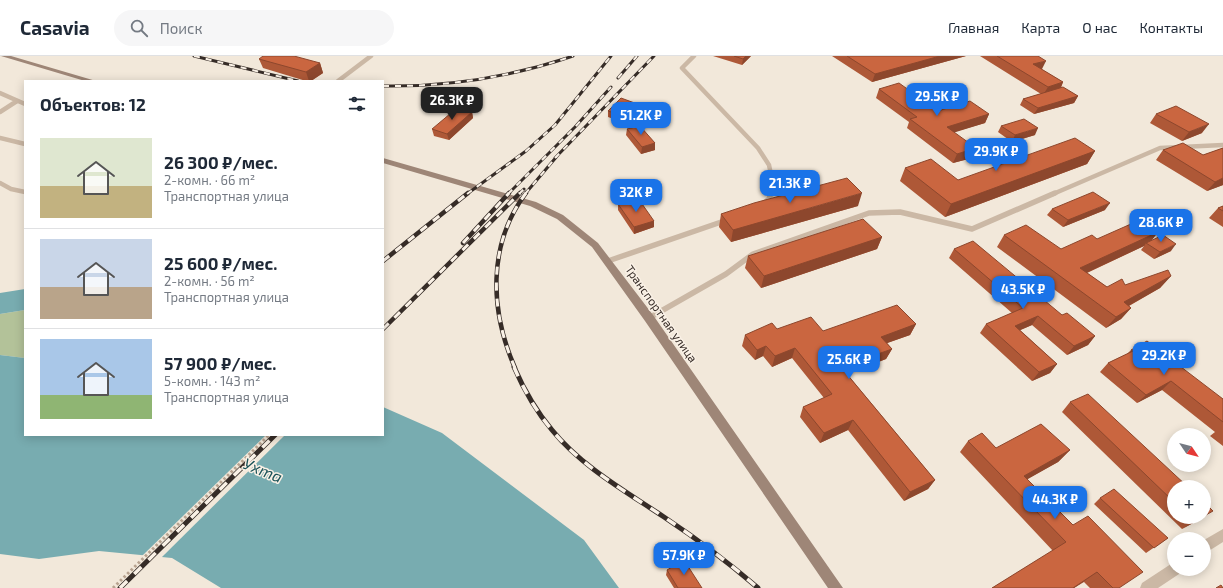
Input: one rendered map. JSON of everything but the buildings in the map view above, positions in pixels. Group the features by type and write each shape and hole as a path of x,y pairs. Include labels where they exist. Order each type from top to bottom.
{"street":[{"path":"4,56 89,80"},
{"name":"Транспортная улица","path":"384,160 533,204 560,217 594,245 608,261 649,318 836,588"},
{"path":"1211,543 1223,535"},
{"path":"1147,588 1167,574"}],"lane":[{"path":"339,80 371,56"},
{"path":"694,56 682,68 758,148 769,165 773,184 769,199 760,206"},
{"path":"0,93 24,104"},
{"path":"0,112 17,101"},
{"path":"0,138 24,144"},
{"path":"649,318 726,274 752,254 869,213 900,212 972,228 1160,148 1223,145"},
{"path":"0,183 11,189 24,192"},
{"path":"608,261 733,218"}],"path":[{"path":"113,588 268,436"}],"green space":[{"path":"24,310 24,358 0,355 0,314"}],"water":[{"path":"24,289 24,310 0,314 0,293"},
{"name":"Ухта","path":"0,355 24,358 24,436 384,436 384,407 442,433 584,540 619,588 221,588 172,558 99,551 39,559 0,554"}],"pier":[{"path":"265,436 284,436 161,558 142,556"}],"railway":[{"path":"194,56 294,80"},
{"path":"384,86 431,85 479,79 526,70 573,56"},
{"path":"467,194 526,151 555,125 611,56"},
{"path":"618,78 637,56"},
{"path":"555,158 654,56"},
{"path":"509,193 575,127 611,87"},
{"path":"525,194 558,155"},
{"path":"520,193 524,189"},
{"path":"384,260 468,193"},
{"path":"463,243 509,193"},
{"path":"384,328 520,193"},
{"path":"515,368 501,324 497,301 496,279 504,234 513,213 526,193"},
{"path":"514,367 526,392 536,408 552,430 576,455 619,488 700,542 758,588"},
{"path":"120,588 274,436"}]}
